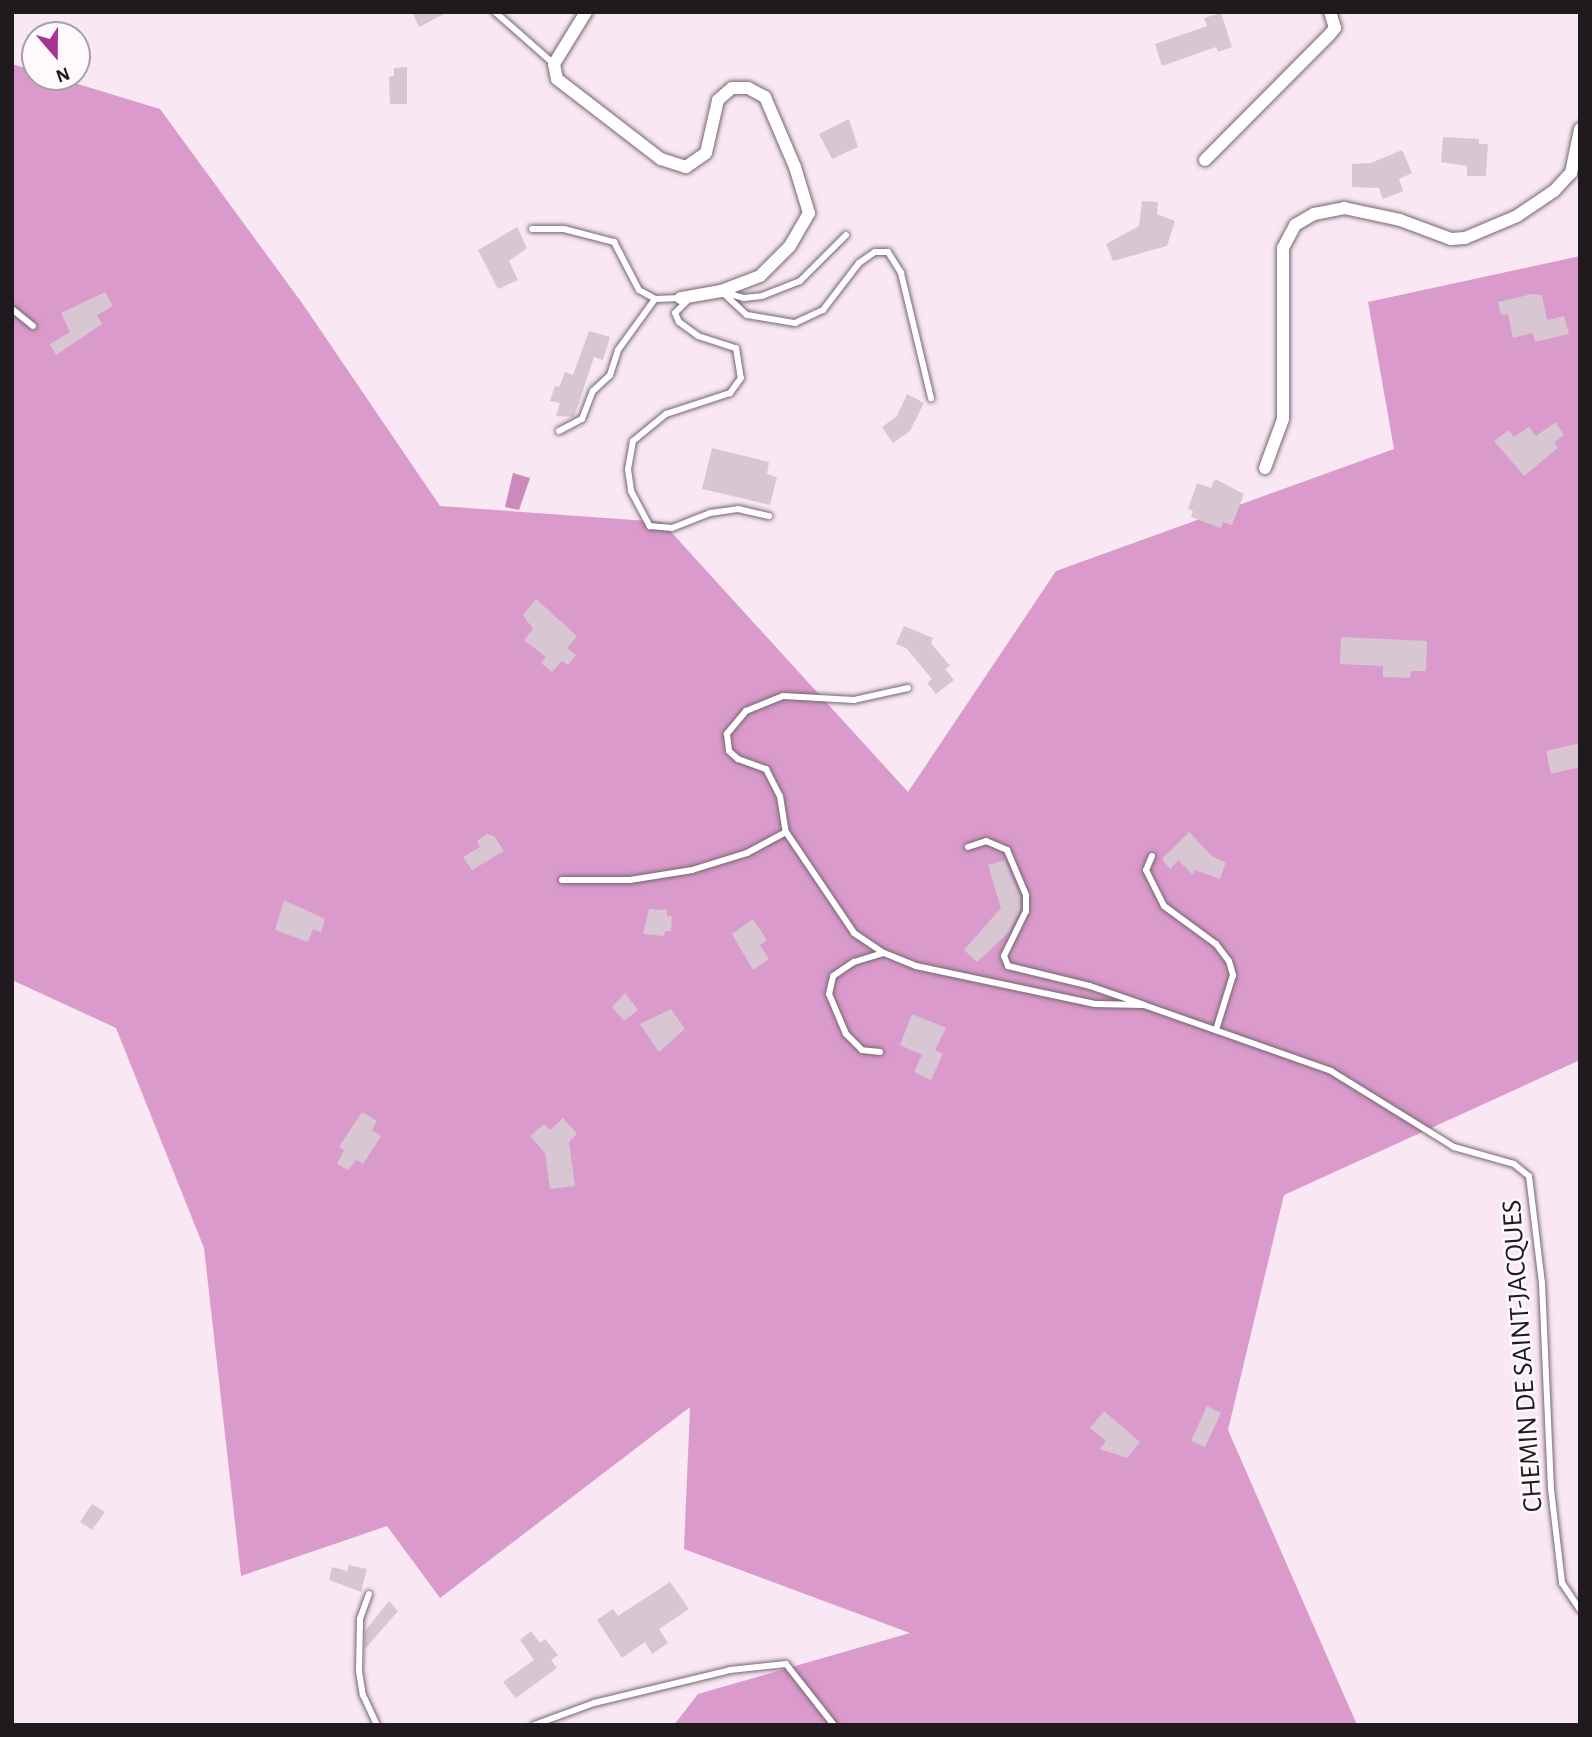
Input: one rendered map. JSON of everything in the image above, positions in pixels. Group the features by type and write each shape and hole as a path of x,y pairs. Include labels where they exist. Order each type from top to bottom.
{"street":[{"path":"586,12 554,64 556,79 572,93 661,159 687,167 706,153 718,100 732,88 748,88 765,97 795,167 809,213 789,247 760,276 721,291 686,297"},
{"path":"1205,160 1330,34 1335,28 1330,12"},
{"path":"1265,468 1283,419 1283,248 1296,225 1314,214 1343,208 1400,220 1451,239 1465,238 1517,216 1554,191 1571,173 1580,129"}],"lane":[{"path":"495,12 554,64"},
{"path":"532,229 564,229 614,242 628,260 639,290 655,299 686,297"},
{"path":"721,291 744,298 785,289 819,267 846,235"},
{"path":"721,291 747,315 796,323 823,310 867,258 875,252 888,252 897,260 901,272 931,398"},
{"path":"686,297 675,313 679,322 698,336 736,348 741,378 730,393 666,414 633,440 628,469 631,491 650,526 672,528 710,513 738,509 769,516"},
{"path":"559,431 582,419 593,391 610,374 618,350 655,299"},
{"path":"12,309 33,326"},
{"name":"CHEMIN DE SAINT-JACQUES","path":"908,688 854,700 783,696 746,711 727,734 729,751 737,759 766,769 779,796 786,832 854,933 884,953 916,966 1054,997 1121,1007 1144,1005 1331,1071 1454,1147 1514,1164 1529,1176 1542,1283 1551,1489 1562,1583 1580,1610"},
{"path":"562,880 630,880 692,870 747,853 786,832"},
{"path":"968,847 986,841 1007,850 1026,895 1026,912 1004,956 1008,966 1090,986 1144,1005"},
{"path":"1152,856 1146,870 1164,906 1216,944 1229,961 1233,975 1216,1030"},
{"path":"880,1052 862,1050 846,1034 829,994 833,976 854,962 884,953"},
{"path":"369,1594 360,1619 359,1671 363,1695 377,1725"},
{"path":"534,1725 594,1703 730,1670 786,1664 834,1725"}],"shaded area":[{"path":"12,64 21,67 21,91 91,91 91,88 160,109 302,303 440,506 662,522 908,792 1056,571 1394,449 1368,302 1580,256 1580,1060 1284,1195 1228,1430 1357,1725 674,1725 698,1694 910,1633 684,1549 690,1407 440,1598 387,1526 241,1576 204,1248 116,1028 12,980"},
{"path":"513,473 530,478 519,510 505,507"}],"building":[{"path":"412,12 448,12 419,27"},
{"path":"1221,13 1232,47 1218,52 1216,47 1162,66 1155,44 1207,26 1204,18"},
{"path":"407,67 407,104 390,104 389,77 394,76 394,68"},
{"path":"849,119 858,147 832,159 819,134"},
{"path":"1443,137 1479,139 1479,144 1488,144 1486,176 1467,176 1467,166 1441,162"},
{"path":"1402,150 1412,173 1399,179 1403,191 1383,199 1379,188 1352,187 1352,164 1371,163"},
{"path":"1142,201 1158,202 1157,214 1175,221 1167,246 1113,261 1106,244 1139,226"},
{"path":"517,227 527,248 509,261 518,280 498,289 478,250"},
{"path":"105,292 113,306 97,315 102,324 56,355 50,344 70,332 61,313"},
{"path":"1532,294 1542,295 1547,320 1564,316 1569,334 1535,342 1533,333 1513,338 1508,314 1501,315 1498,302"},
{"path":"589,331 610,337 603,360 594,357 574,417 556,416 560,403 550,401 555,386 559,387 565,372 573,375"},
{"path":"907,394 924,403 910,431 893,443 882,427 897,416"},
{"path":"1556,422 1564,435 1554,443 1558,448 1524,476 1494,441 1509,430 1514,437 1529,427 1536,436"},
{"path":"712,448 769,462 767,474 777,477 770,505 702,489"},
{"path":"1215,479 1244,494 1232,525 1223,522 1221,528 1191,517 1193,511 1188,509 1197,483 1211,488"},
{"path":"536,599 577,636 567,648 576,655 568,665 562,661 552,672 541,663 546,657 524,640 533,629 523,615"},
{"path":"904,626 933,638 931,643 950,666 945,669 954,680 936,694 927,683 932,679 906,648 896,644"},
{"path":"1341,637 1427,641 1426,671 1411,671 1410,678 1383,677 1383,666 1340,664"},
{"path":"1580,743 1580,767 1551,774 1546,751"},
{"path":"1189,832 1213,857 1226,862 1220,879 1195,870 1193,875 1178,860 1170,869 1162,859"},
{"path":"487,834 494,836 504,851 472,870 463,857 480,847 477,841"},
{"path":"1005,860 1020,896 1020,910 1009,932 977,962 964,950 1001,908 988,865"},
{"path":"284,900 325,919 321,932 313,929 308,942 275,930"},
{"path":"649,909 667,910 667,916 672,916 671,931 665,931 664,936 643,934"},
{"path":"753,919 767,940 760,945 769,959 753,970 732,934"},
{"path":"625,993 638,1010 624,1021 612,1007"},
{"path":"671,1009 685,1029 659,1052 640,1024"},
{"path":"912,1014 946,1028 935,1050 943,1054 931,1080 914,1072 922,1055 900,1045"},
{"path":"362,1112 377,1121 372,1130 381,1136 363,1164 356,1160 348,1170 337,1164 344,1150 339,1147"},
{"path":"563,1118 577,1134 569,1142 575,1186 550,1189 545,1153 530,1136 544,1124 550,1130"},
{"path":"1207,1406 1221,1413 1205,1447 1191,1441"},
{"path":"1104,1411 1140,1442 1127,1458 1100,1449 1106,1441 1090,1428"},
{"path":"92,1504 105,1512 92,1530 80,1522"},
{"path":"349,1565 367,1569 361,1592 329,1580 332,1567 347,1571"},
{"path":"670,1582 689,1609 659,1629 668,1643 652,1654 645,1642 622,1658 597,1620 613,1609 618,1616"},
{"path":"389,1601 398,1611 365,1649 365,1631"},
{"path":"531,1631 540,1643 545,1639 558,1655 551,1660 557,1668 516,1698 503,1682 534,1660 520,1640"}]}
